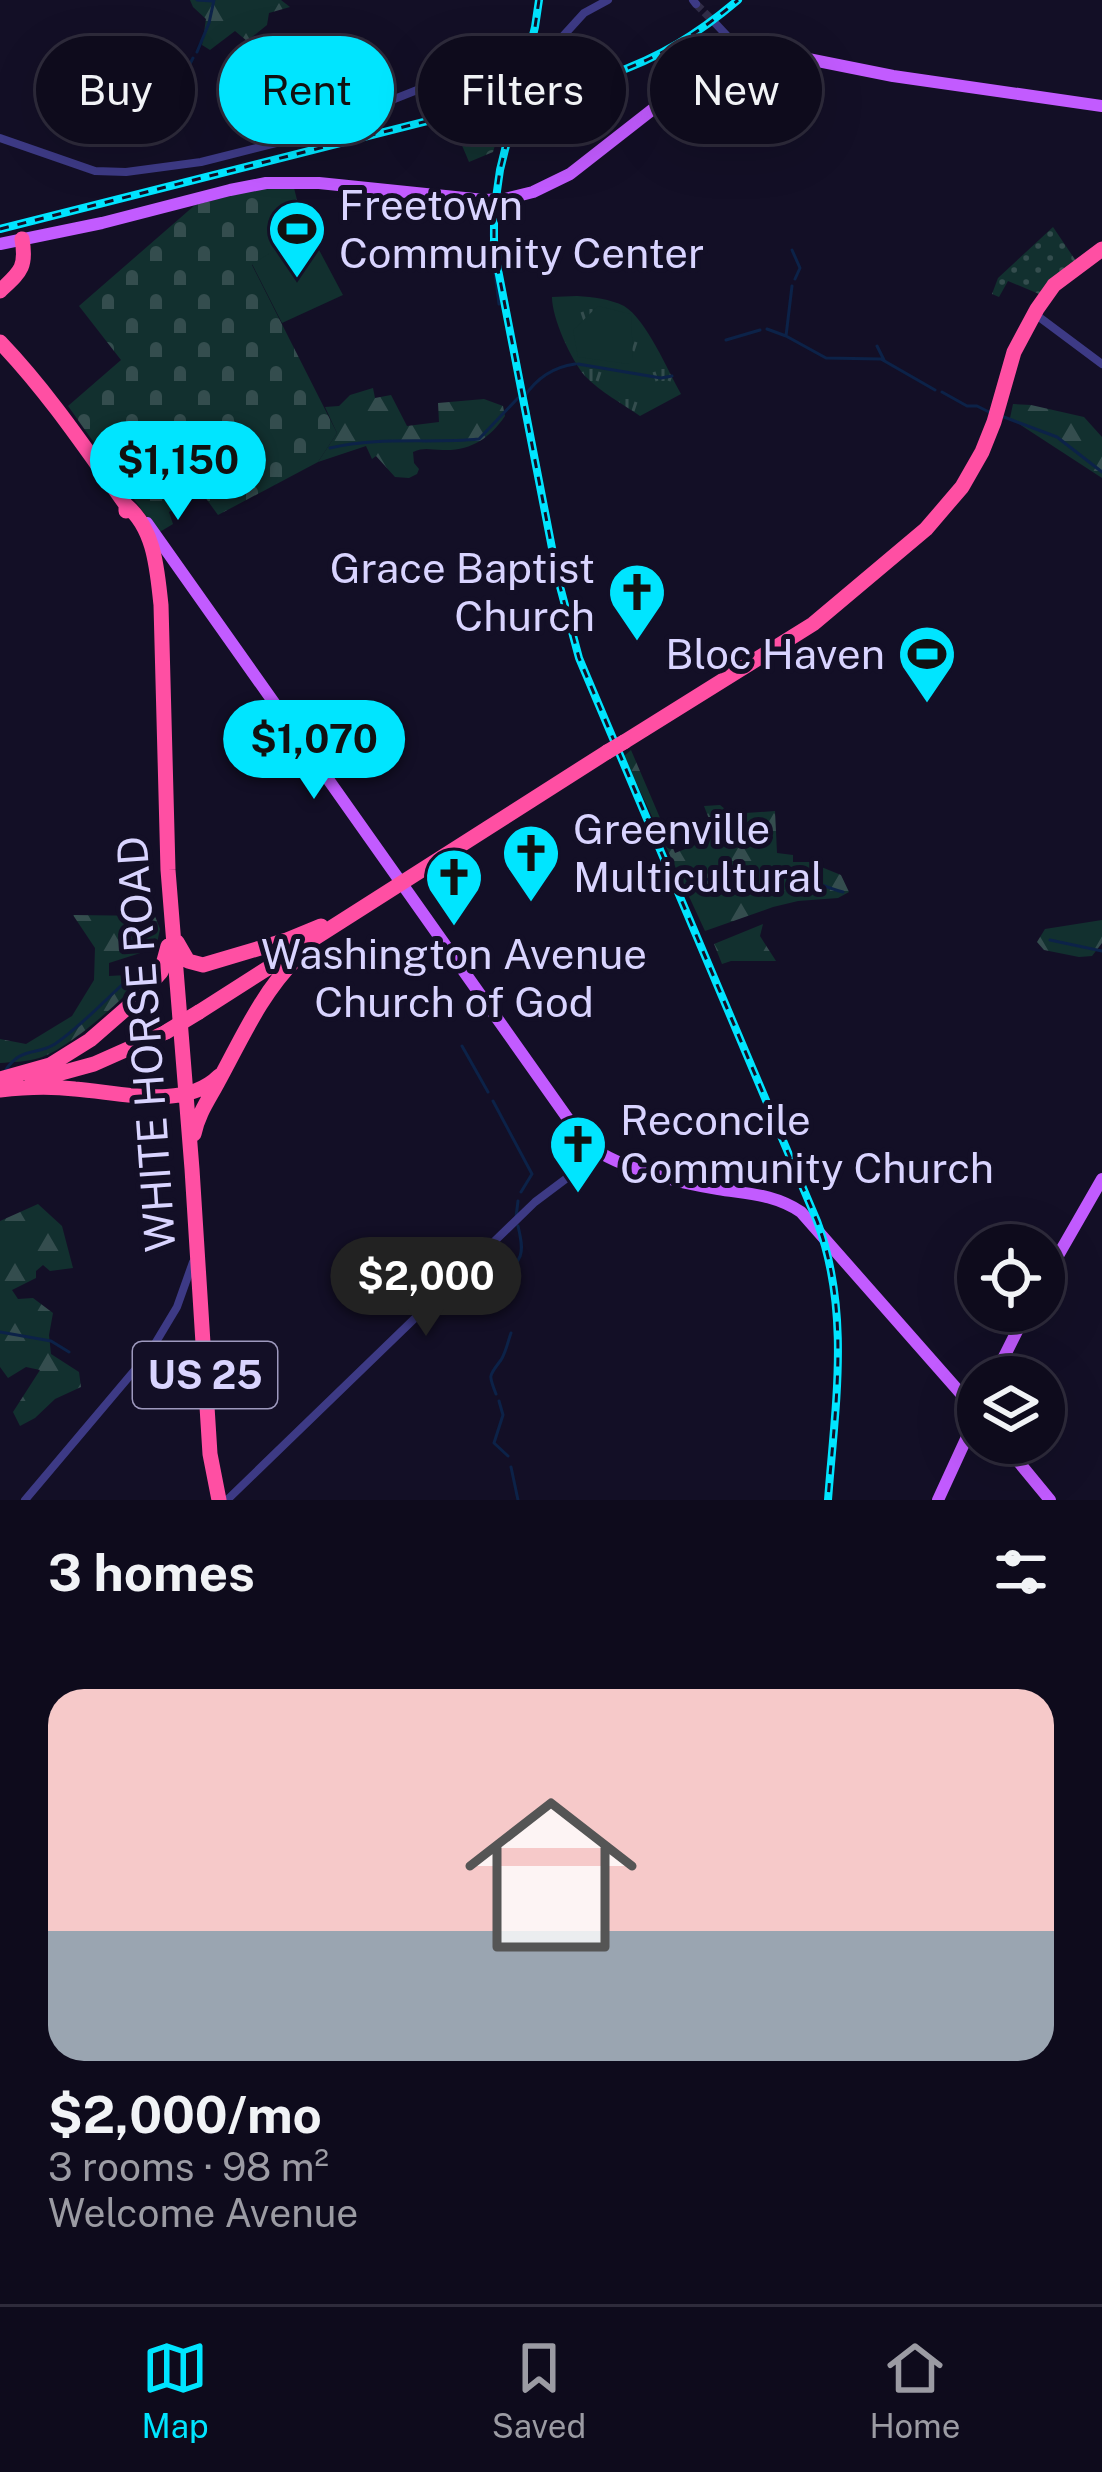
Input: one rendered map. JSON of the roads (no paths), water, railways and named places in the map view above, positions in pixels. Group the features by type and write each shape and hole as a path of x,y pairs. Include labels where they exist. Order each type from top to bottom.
{"highway":[{"path":"0,281 16,266 19,254 12,241"},
{"path":"0,291 22,269 24,252 12,241"},
{"path":"0,1084 82,1061 165,1029 813,624 944,511 987,440 1011,360 1034,314 1054,285 1102,249"},
{"name":"WHITE HORSE ROAD","path":"0,328 15,355"},
{"name":"WHITE HORSE ROAD","path":"0,342 15,355 127,506 168,572 160,605 166,847 197,1249 194,1276 210,1454 223,1500"},
{"name":"WHITE HORSE ROAD","path":"127,506 127,519 168,572"},
{"path":"139,996 177,977 336,922"},
{"path":"190,1148 197,1120 282,974 336,922"},
{"path":"172,927 186,958 194,964 250,952"},
{"path":"0,1084 67,1056 139,996 165,965 172,927"},
{"path":"0,1084 153,1096 209,1085 224,1070"}],"main road":[{"path":"822,61 893,76 1102,106"},
{"path":"12,241 266,183 505,199 560,180 650,110"},
{"path":"127,506 138,511 182,568 168,572 578,1132 599,1154 616,1162 685,1182 759,1194 792,1207 819,1231 957,1389"},
{"path":"1065,1243 1102,1179"},
{"path":"938,1500 957,1459"},
{"path":"1021,1464 1051,1500"}],"street":[{"path":"0,138 95,171 126,172 201,162 296,138 486,64 536,55 554,46 584,13 608,0"},
{"path":"716,24 727,36"},
{"path":"1034,314 1102,364"},
{"path":"223,1500 535,1202 599,1154"},
{"path":"25,1500 150,1352 194,1276"}],"waterway":[{"path":"197,0 212,1"},
{"path":"197,52 214,0"},
{"path":"531,36 537,0"},
{"path":"497,194 540,0"},
{"path":"494,197 504,144"},
{"path":"496,204 496,232"},
{"path":"491,236 492,207"},
{"path":"496,238 504,263"},
{"path":"491,241 499,304"},
{"path":"792,250 800,268 795,279"},
{"path":"786,336 792,286"},
{"path":"767,329 826,358 881,359 935,390"},
{"path":"726,340 760,330"},
{"path":"877,346 884,360"},
{"path":"524,397 546,375 575,364"},
{"path":"578,364 672,376"},
{"path":"942,392 989,412"},
{"path":"330,448 367,442 479,439 518,398"},
{"path":"1004,417 1057,437 1102,472"},
{"path":"701,882 736,872 774,872 843,892"},
{"path":"1050,940 1102,951"},
{"path":"5,1071 17,1058 64,1037 123,984"},
{"path":"462,1046 488,1092"},
{"path":"493,1101 532,1174 521,1192"},
{"path":"516,1217 518,1201"},
{"path":"512,1296 499,1278 520,1256 518,1226"},
{"path":"0,1332 51,1341 69,1352"},
{"path":"496,1394 491,1376 511,1333"},
{"path":"499,1401 503,1415 494,1443 508,1456"},
{"path":"511,1467 518,1500"}],"tunnel":[{"path":"696,4 716,24"}],"railway":[{"path":"539,0 500,170 494,249 558,579 579,658 828,1255 838,1359 828,1500"},
{"path":"0,229 609,75 677,44 738,0"}],"place":[{"name":"Freetown Community Center","path":"297,280"},
{"name":"Grace Baptist Church","path":"637,643"},
{"name":"Bloc Haven","path":"927,705"},
{"name":"Greenville Multicultural","path":"531,904"},
{"name":"Washington Avenue Church of God","path":"454,928"},
{"name":"Reconcile Community Church","path":"578,1195"}]}
